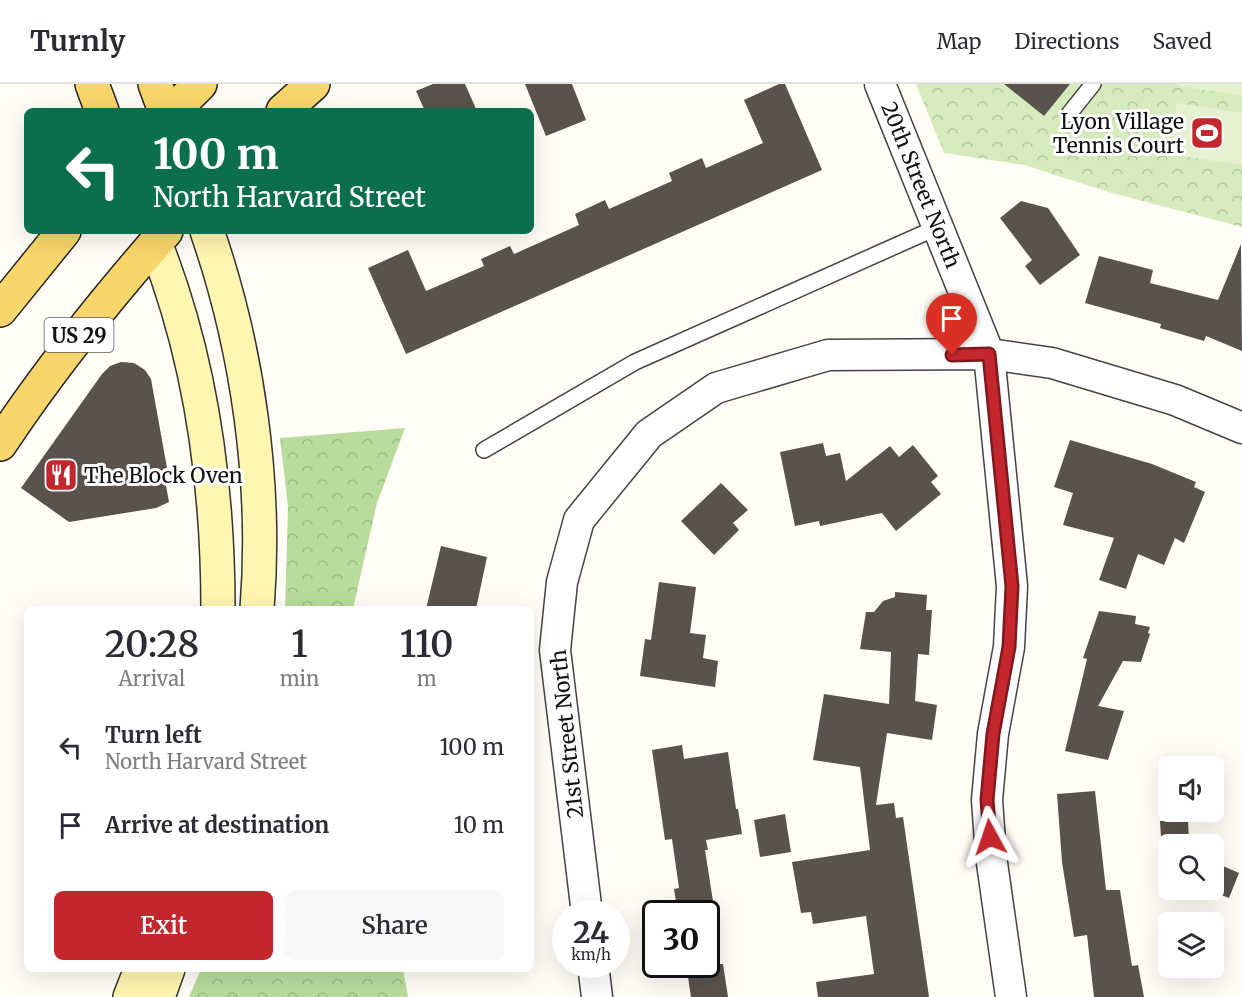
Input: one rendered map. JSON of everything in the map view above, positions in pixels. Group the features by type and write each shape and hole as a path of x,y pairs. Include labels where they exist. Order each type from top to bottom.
{"main road":[{"path":"92,84 101,108"},
{"path":"155,84 164,108"},
{"path":"176,108 200,84"},
{"path":"286,108 313,84"},
{"path":"0,310 62,234"},
{"path":"208,234 227,298 243,367 258,509 260,543 257,606"},
{"path":"157,235 183,324 197,384 218,546 218,606"},
{"name":"US 29","path":"0,444 57,363 157,235"},
{"path":"130,997 140,972"},
{"path":"158,997 167,972"}],"street":[{"name":"20th Street North","path":"880,84 989,354 1012,586 1009,647 993,734 987,800 991,856 1011,997"},
{"path":"989,354 1052,363 1175,400 1242,428"},
{"name":"21st Street North","path":"585,900 555,650 562,582 579,520 649,434 716,388 828,355 989,354"},
{"path":"595,978 597,997"}],"lane":[{"path":"1069,114 1093,84"},
{"path":"484,450 635,362 938,227"}],"green space":[{"path":"916,84 1242,84 1242,227 1112,193 1024,165 944,153"},
{"name":"Lyon Village Tennis Court","path":"1180,84 1242,84 1242,96 1180,86"},
{"name":"Lyon Village Tennis Court","path":"1177,103 1242,113 1242,165 1169,154"},
{"path":"405,428 377,503 354,606 285,606 288,507 280,438"},
{"path":"200,972 404,972 408,997 189,997"}],"building":[{"path":"433,84 465,84 476,108 424,108 416,91"},
{"path":"525,84 572,84 586,120 546,136"},
{"path":"779,84 785,84 822,170 406,354 368,268 408,250 426,291 484,266 481,259 510,246 514,254 579,225 575,214 605,200 609,209 672,181 669,173 702,158 706,168 763,143 744,100"},
{"path":"1004,84 1070,84 1044,116"},
{"path":"1021,201 1048,208 1080,255 1040,285 1025,266 1032,260 1000,218"},
{"path":"1241,244 1242,351 1206,336 1204,341 1160,328 1161,324 1085,303 1099,256 1153,270 1150,283 1218,300"},
{"path":"121,362 134,363 145,370 151,379 167,468 163,469 169,502 156,508 69,522 21,488 102,374 110,366"},
{"path":"1070,440 1152,464 1196,482 1194,487 1205,492 1184,543 1175,538 1164,565 1138,554 1126,589 1099,580 1114,538 1063,525 1073,493 1054,487"},
{"path":"823,443 826,456 840,453 846,481 890,446 899,457 913,445 938,476 931,482 941,494 896,531 882,513 820,526 819,521 795,526 780,452"},
{"path":"721,483 748,510 733,523 739,530 714,555 681,521"},
{"path":"441,546 487,557 477,606 427,606"},
{"path":"659,582 696,587 690,633 706,635 703,658 718,661 715,687 640,676 645,639 651,640"},
{"path":"895,592 927,595 926,610 932,610 929,655 918,654 915,701 937,705 932,740 887,733 876,805 894,803 896,818 903,817 929,997 818,997 816,982 874,974 866,916 813,924 811,912 801,913 792,862 870,850 860,767 813,760 824,694 889,704 891,652 860,649 866,612 874,612 883,601 895,597"},
{"path":"1099,611 1136,616 1135,624 1150,627 1141,662 1123,661 1098,706 1124,711 1108,760 1065,751 1087,659 1083,658"},
{"path":"682,745 684,759 728,752 742,834 706,840 708,850 705,850 713,900 676,900 674,889 679,888 672,839 665,840 652,750"},
{"path":"1095,791 1106,890 1120,890 1132,966 1138,965 1144,997 1094,997 1087,935 1074,937 1062,862 1057,794"},
{"path":"785,814 791,852 760,857 754,820"},
{"path":"1160,822 1188,822 1189,834 1161,834"},
{"path":"1224,866 1239,873 1229,898 1224,896"},
{"path":"720,964 723,964 728,997 691,997 688,978 720,978"}],"place":[{"name":"Lyon Village Tennis Court","path":"1207,133"},
{"name":"The Block Oven","path":"61,475"}],"route":[{"path":"952,355 989,354 1012,586 1009,647 993,734 987,800 990,837"}]}
